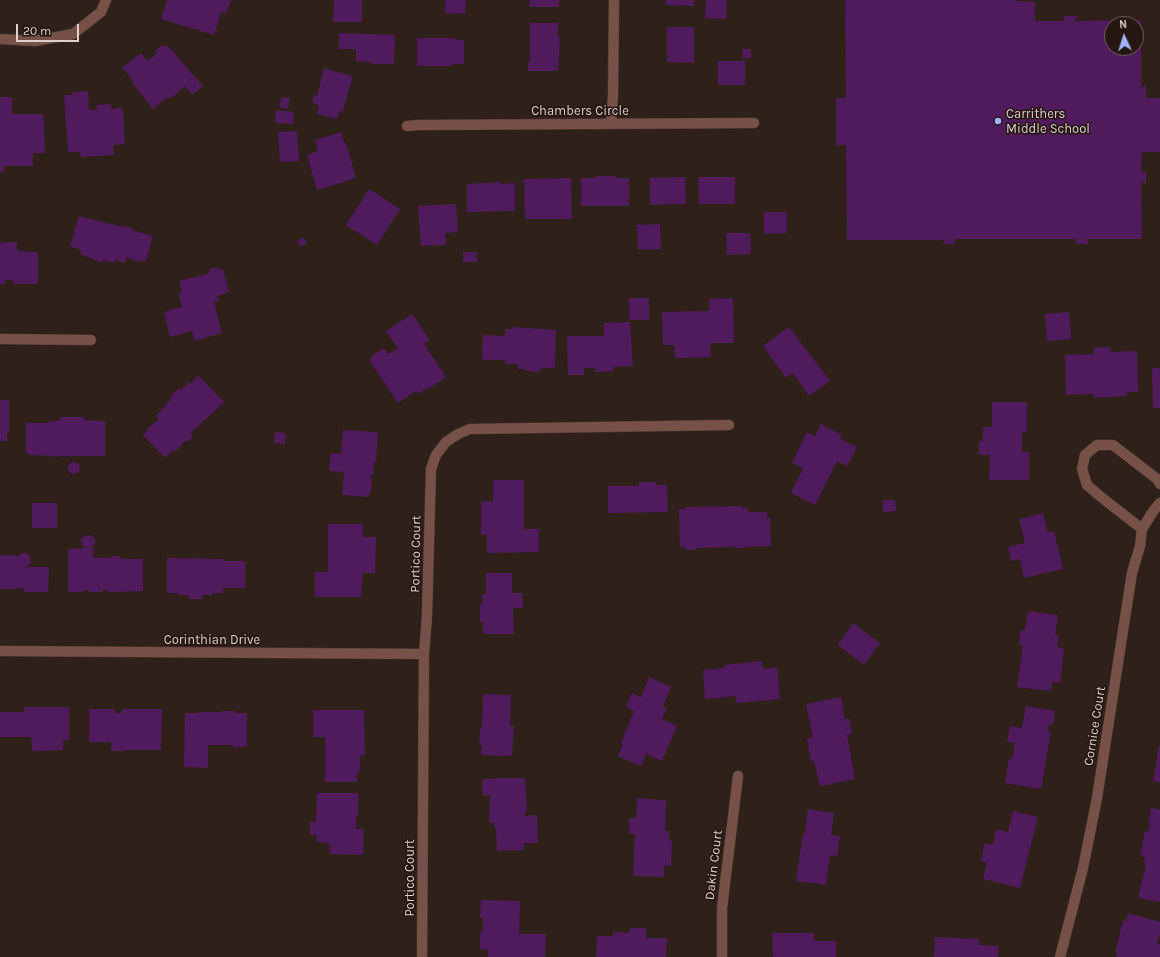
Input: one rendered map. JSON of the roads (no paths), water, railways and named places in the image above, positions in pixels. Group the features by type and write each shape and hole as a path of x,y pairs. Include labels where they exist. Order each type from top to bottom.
{"street":[{"path":"0,39 35,41 73,34 101,12 106,0"},
{"path":"611,124 613,95 614,0"},
{"name":"Chambers Circle","path":"407,126 754,123"},
{"path":"0,339 91,340"},
{"name":"Portico Court","path":"422,957 424,654 427,616 431,469 436,455 446,442 458,434 470,429 729,425"},
{"path":"1142,530 1087,485 1082,469 1085,455 1097,445 1113,446 1157,479 1160,484"},
{"name":"Cornice Court","path":"1060,957 1083,868 1097,798 1132,573 1140,546 1142,530 1160,503"},
{"name":"Corinthian Drive","path":"0,651 424,654"},
{"name":"Dakin Court","path":"722,957 722,908 738,776"}],"place":[{"name":"Carrithers Middle School","path":"998,121"}]}
